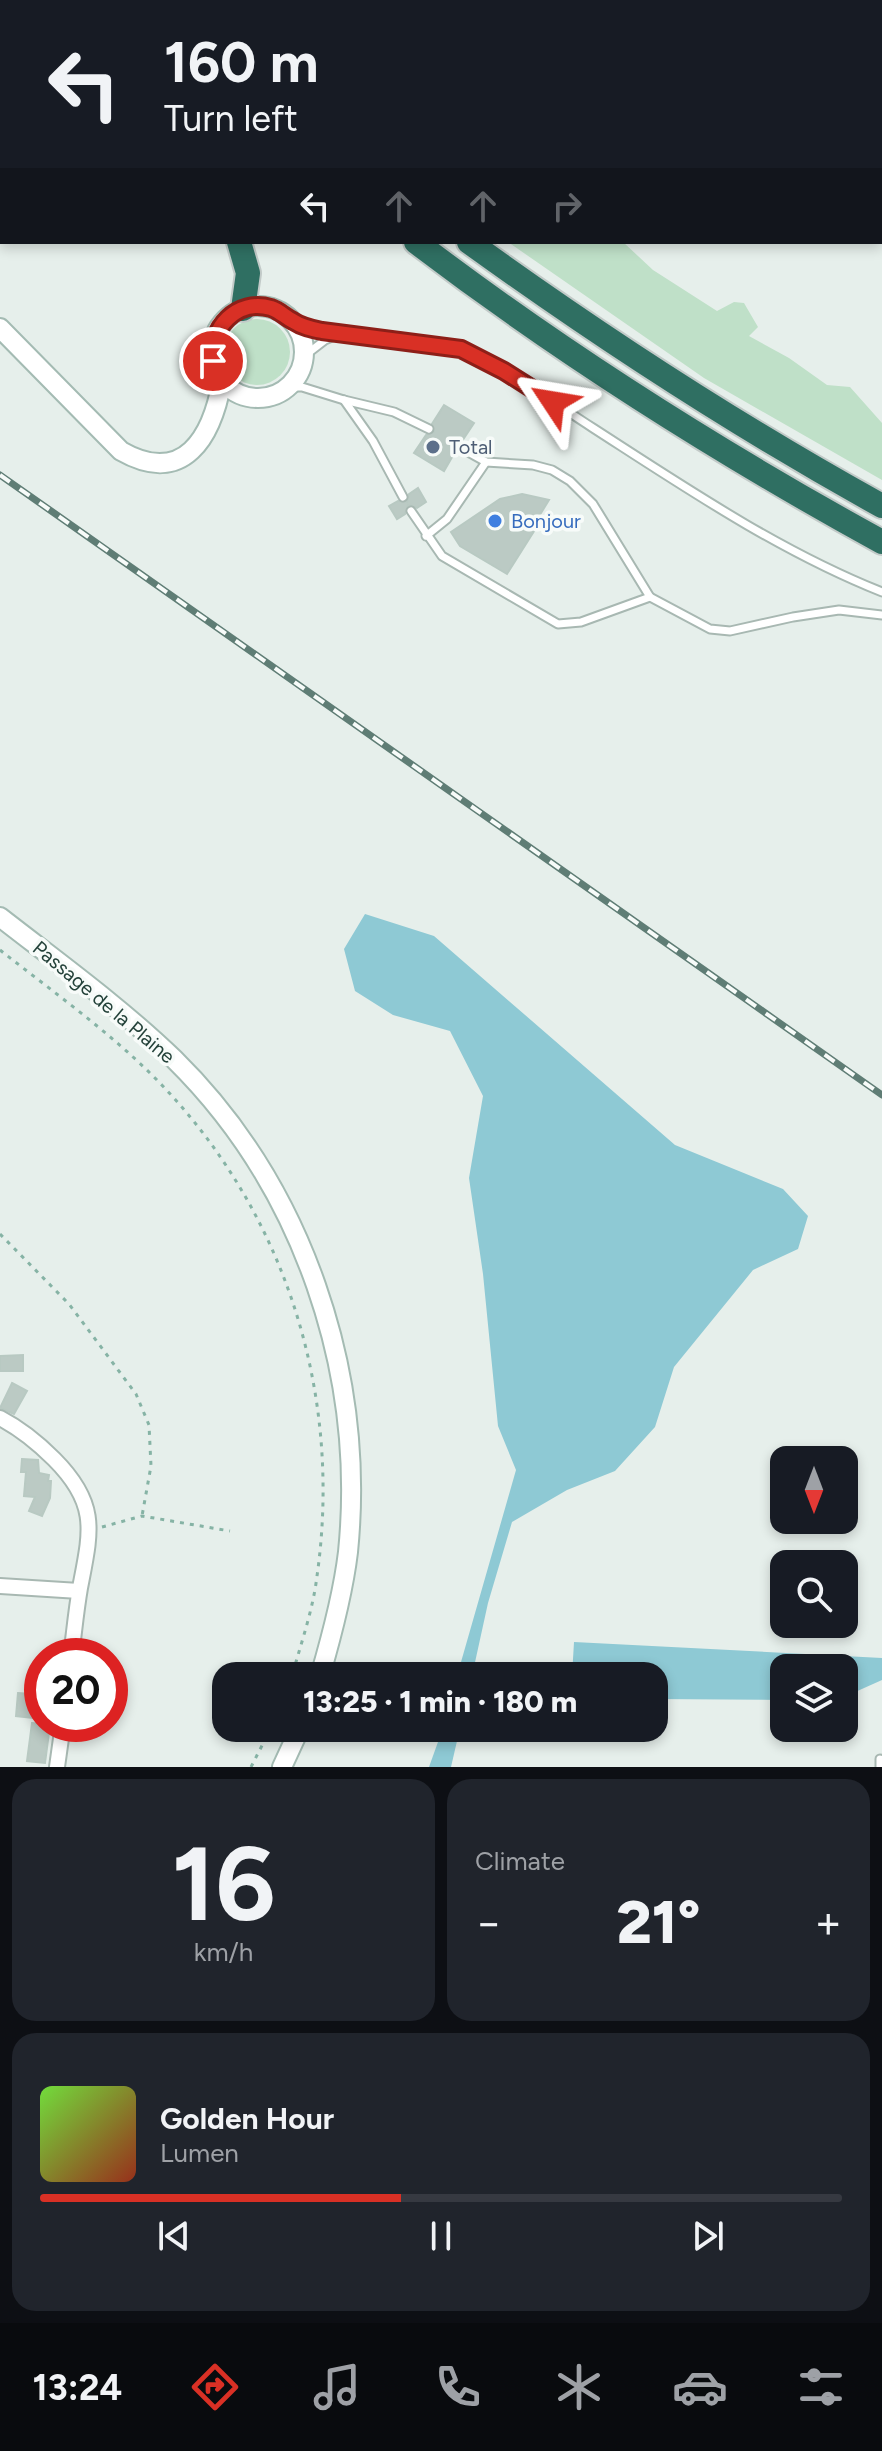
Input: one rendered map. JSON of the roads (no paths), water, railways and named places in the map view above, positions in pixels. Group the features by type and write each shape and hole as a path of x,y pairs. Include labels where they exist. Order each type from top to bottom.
{"highway":[{"path":"240,244 248,273 243,309"},
{"path":"419,244 558,344 680,424 882,542"},
{"path":"472,244 702,400 882,506"}],"street":[{"path":"265,307 291,321 299,333 303,357 298,373 288,387 268,397 254,398 233,391 222,381 213,361 214,339 225,320 243,309 265,307"},
{"path":"0,328 121,451 139,461 157,464 188,454 200,442 213,420 222,381"},
{"name":"Passage de la Plaine","path":"0,917 140,1028 201,1088 220,1110 269,1182 309,1266 341,1375 351,1483 348,1553 341,1600 324,1662"},
{"path":"0,1418 22,1429 70,1475 89,1511 91,1530 73,1638"},
{"path":"0,1586 79,1591"},
{"path":"57,1767 60,1742"},
{"path":"282,1767 294,1742"}],"lane":[{"path":"291,321 339,334 461,349 504,371 675,481 788,548 844,577 882,592"},
{"path":"303,357 325,340 339,334"},
{"path":"288,387 302,387 394,412 429,429"},
{"path":"344,400 373,441 403,497"},
{"path":"459,447 486,462 533,465 552,470 570,481 593,504 650,597 710,629 730,631 839,610 882,615"},
{"path":"426,536 447,519 486,462"},
{"path":"411,511 442,556 558,624 581,622 650,597"}],"water":[{"path":"365,914 434,936 675,1145 783,1189 808,1216 798,1249 753,1270 674,1367 655,1427 615,1471 567,1490 512,1522 488,1603 475,1662 461,1662 516,1470 498,1426 483,1274 469,1178 483,1096 450,1031 393,1015 355,991 344,949"},
{"path":"574,1642 805,1654 770,1654 770,1700 668,1699 668,1662 573,1662"},
{"path":"858,1657 882,1658 882,1680 858,1691"},
{"path":"438,1742 457,1742 451,1767 429,1767"}],"railway":[{"path":"0,475 882,1095"}],"place":[{"name":"Total","path":"433,447"},
{"name":"Bonjour","path":"495,521"}]}
